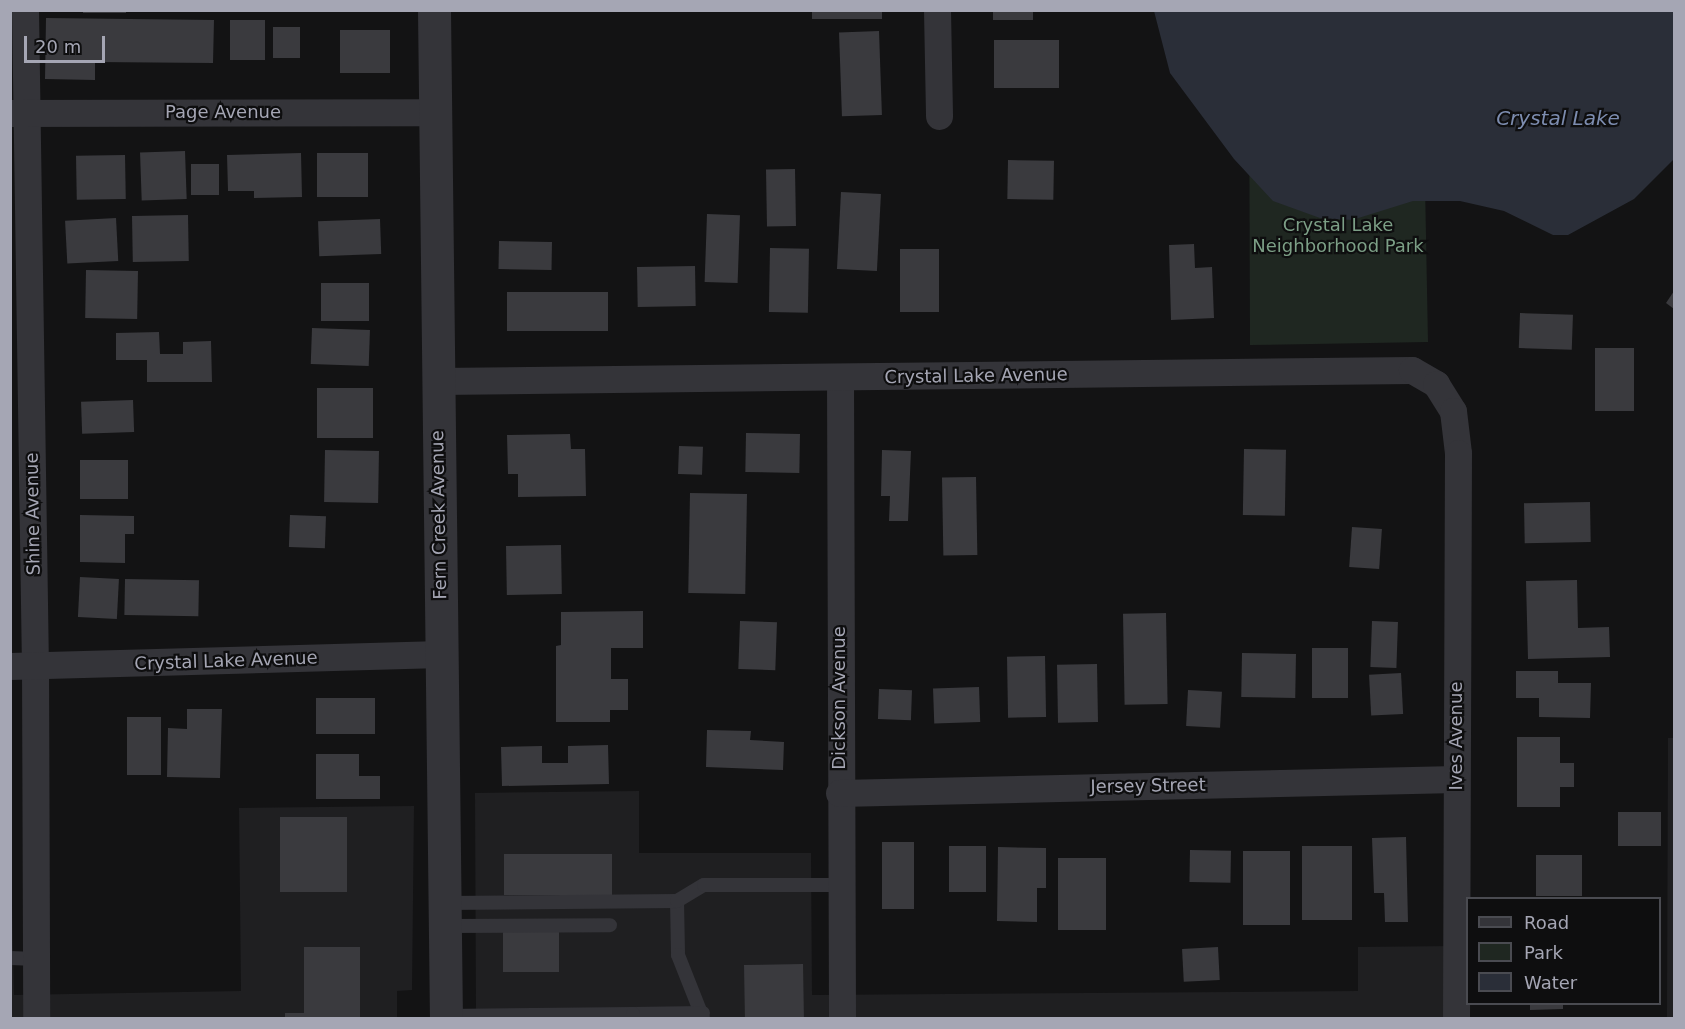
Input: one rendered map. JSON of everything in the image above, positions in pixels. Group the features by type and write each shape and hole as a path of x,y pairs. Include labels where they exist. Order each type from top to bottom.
{"street":[{"name":"Shine Avenue","path":"26,10 19,112 23,958 36,1018"},
{"name":"Fern Creek Avenue","path":"434,10 446,1017"},
{"path":"937,10 939,116"},
{"name":"Page Avenue","path":"19,112 435,112"},
{"name":"Crystal Lake Avenue","path":"438,381 1412,370 1436,384 1453,411 1458,453"},
{"name":"Dickson Avenue","path":"840,377 839,793 842,1018"},
{"name":"Ives Avenue","path":"1456,1018 1458,453"},
{"name":"Crystal Lake Avenue","path":"23,666 441,654"},
{"name":"Jersey Street","path":"839,793 1456,779"}],"lane":[{"path":"445,914 677,902 704,885 840,885"},
{"path":"446,1017 703,1016 678,956 677,902"},
{"path":"445,914 610,925"}],"shaded area":[{"path":"1668,738 1674,738 1674,1018 1667,1018"},
{"path":"639,791 639,853 811,853 812,995 1358,991 1358,947 1455,946 1457,1018 476,1018 475,793"},
{"path":"414,806 412,990 397,991 397,1018 11,1018 10,810 14,995 241,991 239,808"}],"green space":[{"name":"Crystal Lake Neighborhood Park","path":"1249,40 1424,130 1428,342 1250,345"}],"water":[{"name":"Crystal Lake","path":"1154,11 1674,11 1674,159 1634,199 1568,235 1553,235 1504,211 1460,201 1413,201 1352,220 1320,218 1273,201 1234,159 1170,73"}],"building":[{"path":"83,10 126,10 126,13 83,13"},
{"path":"812,10 882,10 882,19 812,19"},
{"path":"993,10 1033,10 1033,20 993,20"},
{"path":"46,18 214,20 213,63 95,62 95,80 45,79"},
{"path":"230,20 265,20 265,60 230,60"},
{"path":"273,27 300,27 300,58 273,58"},
{"path":"340,30 390,30 390,73 340,73"},
{"path":"879,31 882,115 842,116 839,32"},
{"path":"994,40 1059,40 1059,88 994,88"},
{"path":"185,151 187,199 142,201 140,153"},
{"path":"301,153 302,197 254,198 254,191 228,191 227,155"},
{"path":"317,153 368,153 368,197 317,197"},
{"path":"125,155 126,199 77,200 76,156"},
{"path":"1008,160 1054,161 1053,200 1007,199"},
{"path":"191,164 219,164 219,195 191,195"},
{"path":"795,169 796,226 767,226 766,170"},
{"path":"841,192 881,194 877,271 837,269"},
{"path":"707,214 740,215 738,283 705,282"},
{"path":"188,215 189,261 133,262 132,216"},
{"path":"116,218 118,261 67,264 65,221"},
{"path":"380,219 381,254 319,256 318,221"},
{"path":"499,241 552,242 552,270 499,269"},
{"path":"1194,244 1195,268 1212,267 1214,318 1171,320 1169,245"},
{"path":"770,248 809,249 808,313 769,312"},
{"path":"900,249 939,249 939,312 900,312"},
{"path":"695,266 696,306 638,307 637,267"},
{"path":"86,270 138,271 137,319 85,318"},
{"path":"321,283 369,283 369,321 321,321"},
{"path":"1674,291 1674,309 1666,303"},
{"path":"507,292 608,292 608,331 507,331"},
{"path":"1520,313 1573,315 1572,350 1519,348"},
{"path":"312,328 370,330 369,366 311,364"},
{"path":"159,332 160,354 183,354 183,342 211,341 212,382 147,382 147,360 116,360 116,333"},
{"path":"1595,348 1634,348 1634,411 1595,411"},
{"path":"317,388 373,388 373,438 317,438"},
{"path":"133,400 134,432 82,434 81,402"},
{"path":"746,433 800,434 799,473 745,472"},
{"path":"570,434 571,449 585,449 586,496 518,497 518,474 508,474 507,435"},
{"path":"679,446 703,447 702,475 678,474"},
{"path":"1244,449 1286,450 1285,516 1243,515"},
{"path":"325,450 379,451 378,503 324,502"},
{"path":"882,450 911,451 908,521 889,521 890,496 881,496"},
{"path":"80,460 128,460 128,499 80,499"},
{"path":"976,477 977,555 943,556 942,478"},
{"path":"690,493 747,494 745,594 688,593"},
{"path":"1590,502 1591,542 1525,543 1524,503"},
{"path":"80,515 134,516 134,534 125,534 125,563 80,562"},
{"path":"290,515 326,516 325,548 289,547"},
{"path":"1352,527 1382,529 1379,569 1349,567"},
{"path":"561,545 562,594 507,595 506,546"},
{"path":"80,577 119,579 117,619 78,617"},
{"path":"125,579 199,580 198,616 124,615"},
{"path":"1577,580 1578,628 1609,627 1610,657 1528,659 1526,581"},
{"path":"643,611 643,648 611,648 611,679 628,679 628,710 610,710 610,722 556,722 556,646 561,645 561,612"},
{"path":"1166,613 1168,704 1125,705 1123,614"},
{"path":"740,621 777,622 775,670 738,669"},
{"path":"1372,621 1398,622 1396,668 1370,667"},
{"path":"1312,648 1348,648 1348,698 1312,698"},
{"path":"1242,653 1296,654 1295,698 1241,697"},
{"path":"1045,656 1046,717 1008,718 1007,657"},
{"path":"1097,664 1098,722 1058,723 1057,665"},
{"path":"1516,671 1558,671 1558,683 1591,683 1590,718 1539,717 1539,698 1516,698"},
{"path":"1401,673 1403,714 1371,716 1369,675"},
{"path":"979,687 980,722 934,724 933,689"},
{"path":"879,689 912,690 911,720 878,719"},
{"path":"1188,690 1222,692 1220,728 1186,726"},
{"path":"316,698 375,698 375,734 316,734"},
{"path":"187,709 222,709 220,778 167,777 168,728 187,729"},
{"path":"127,717 161,717 161,775 127,775"},
{"path":"707,730 751,731 750,740 784,742 783,770 706,767"},
{"path":"1517,737 1560,737 1560,763 1574,763 1574,787 1560,787 1560,807 1517,807"},
{"path":"608,745 609,784 502,786 501,747 542,746 542,763 568,763 568,746"},
{"path":"316,754 359,754 359,776 380,776 380,799 316,799"},
{"path":"1618,812 1661,812 1661,846 1618,846"},
{"path":"280,817 347,817 347,892 280,892"},
{"path":"1406,837 1408,922 1385,922 1384,893 1374,893 1372,838"},
{"path":"882,842 914,842 914,909 882,909"},
{"path":"949,846 986,846 986,892 949,892"},
{"path":"1302,846 1352,846 1352,920 1302,920"},
{"path":"998,847 1046,848 1046,888 1037,888 1037,922 997,921"},
{"path":"1190,850 1231,851 1230,883 1189,882"},
{"path":"1243,851 1290,851 1290,925 1243,925"},
{"path":"504,854 612,854 612,895 504,895"},
{"path":"1536,855 1582,855 1582,896 1536,896"},
{"path":"1058,858 1106,858 1106,930 1058,930"},
{"path":"503,931 559,931 559,972 503,972"},
{"path":"304,947 360,947 360,1018 285,1018 285,1013 304,1013"},
{"path":"1218,947 1220,980 1184,982 1182,949"},
{"path":"803,964 804,1018 745,1018 744,965"},
{"path":"1530,1005 1563,1005 1563,1009 1530,1010"}]}
